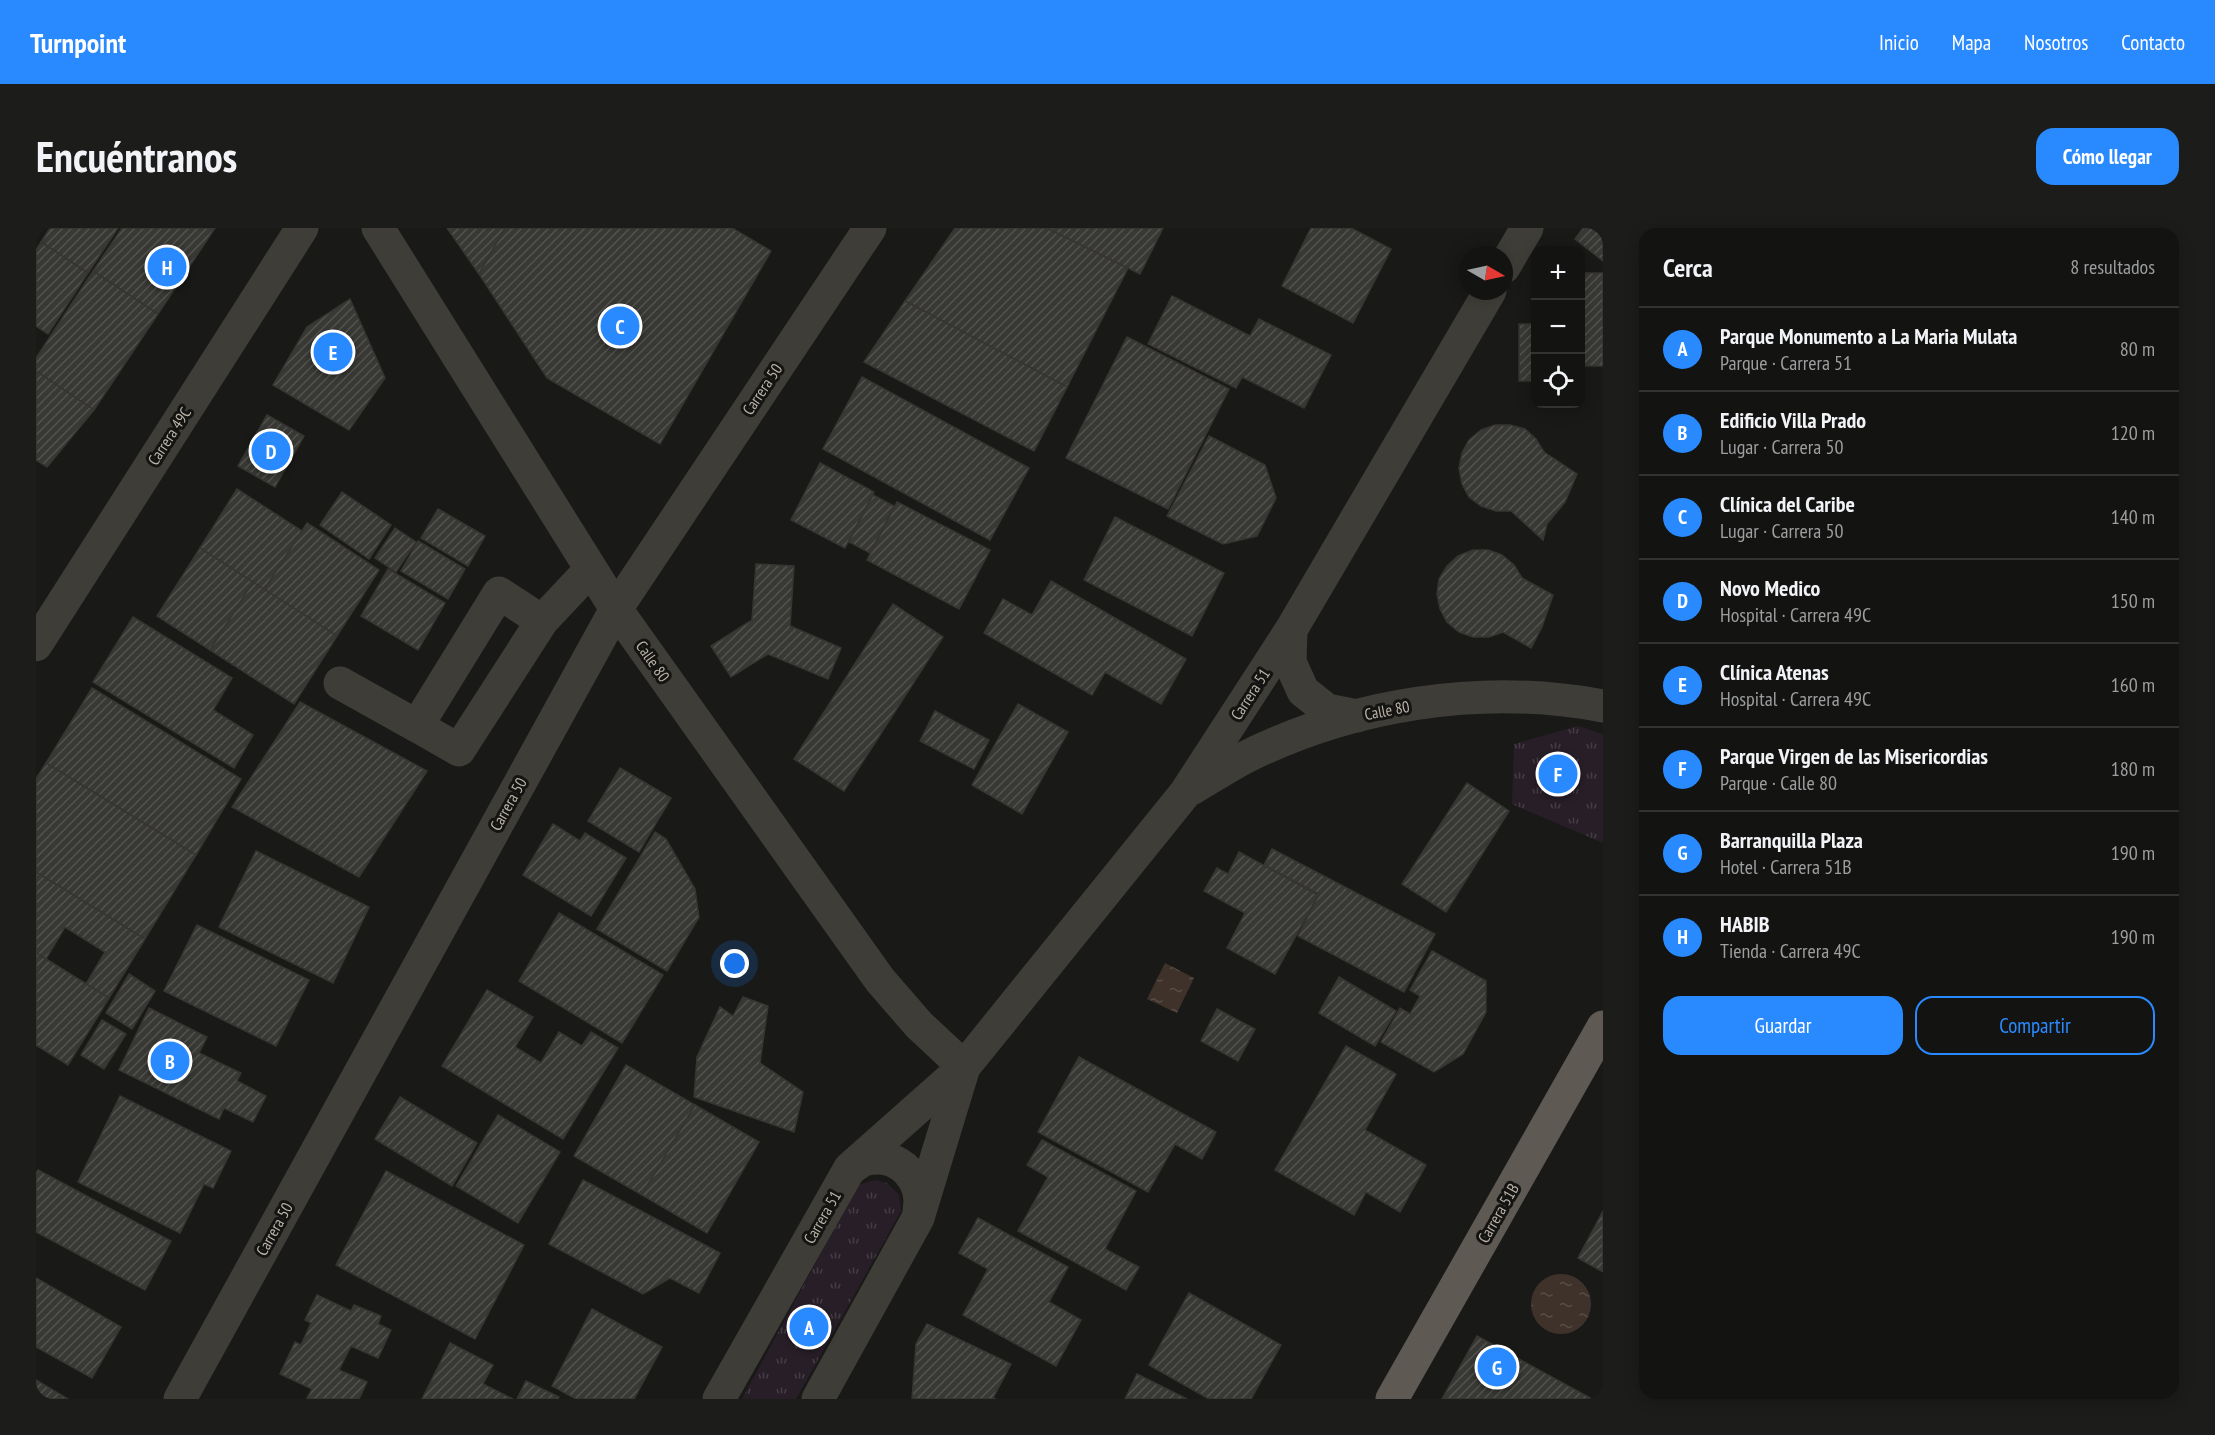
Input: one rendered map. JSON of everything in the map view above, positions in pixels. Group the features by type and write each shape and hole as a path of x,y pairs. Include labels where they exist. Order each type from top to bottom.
{"main road":[{"name":"Carrera 51B","path":"1392,1399 1603,1027"}],"street":[{"name":"Carrera 49C","path":"36,645 302,228"},
{"name":"Calle 80","path":"378,228 616,609 879,980 919,1025 964,1067"},
{"name":"Carrera 50","path":"180,1399 616,609 870,228"},
{"path":"1513,252 1527,228"},
{"name":"Carrera 51","path":"718,1399 850,1168 964,1067 1186,792 1292,630 1485,300"},
{"path":"340,683 459,750 542,621 590,570"},
{"path":"417,726 499,593 542,621"},
{"path":"1292,630 1290,662 1303,691 1327,710 1357,716"},
{"name":"Calle 80","path":"1186,792 1250,756 1298,735 1357,716 1404,706 1451,699 1498,697 1546,698 1603,706"},
{"name":"Carrera 51","path":"818,1399 918,1218 964,1067"},
{"path":"850,1168 867,1159 887,1158 904,1166 917,1181 922,1200 918,1218"}],"green space":[{"path":"1578,726 1603,734 1603,843 1512,804 1514,744"},
{"path":"875,1180 887,1183 899,1195 901,1211 796,1399 742,1399 858,1185"}],"water":[{"path":"1165,963 1194,978 1177,1013 1147,999"},
{"path":"1561,1274 1582,1283 1591,1304 1582,1325 1561,1334 1540,1325 1531,1304 1540,1283"}],"building":[{"path":"50,228 118,228 88,273 41,242"},
{"path":"122,228 215,228 158,314 93,271"},
{"path":"447,228 505,228 479,274"},
{"path":"505,228 732,228 771,251 660,444 547,378 479,274"},
{"path":"955,228 1047,228 1128,268 1067,387 905,301"},
{"path":"1047,228 1163,228 1140,274"},
{"path":"1311,228 1351,228 1391,249 1353,323 1282,286"},
{"path":"1583,228 1603,228 1603,261 1585,246 1575,239"},
{"path":"41,242 88,273 48,334 36,326 36,250"},
{"path":"93,271 158,314 94,410 36,371 36,358"},
{"path":"1585,273 1603,273 1603,366 1585,366"},
{"path":"1172,296 1250,336 1259,319 1331,355 1304,408 1242,377 1236,388 1148,344"},
{"path":"350,299 385,378 349,430 273,385 307,327"},
{"path":"905,301 1067,387 1034,451 864,362"},
{"path":"1519,324 1531,324 1531,381 1519,381"},
{"path":"1127,337 1229,389 1168,509 1066,458"},
{"path":"36,371 94,410 47,467 36,460"},
{"path":"862,377 1029,468 990,540 823,449"},
{"path":"267,415 304,436 275,487 238,466"},
{"path":"1495,425 1510,425 1525,429 1536,439 1544,452 1577,474 1565,502 1547,524 1543,540 1511,511 1496,511 1481,506 1469,497 1462,484 1459,468 1462,453 1469,440 1481,430"},
{"path":"1209,436 1265,465 1276,498 1257,536 1223,544 1167,516"},
{"path":"820,463 874,492 845,548 791,520"},
{"path":"237,489 302,531 264,590 200,548"},
{"path":"342,492 391,525 369,559 320,525"},
{"path":"873,495 894,506 870,553 849,542"},
{"path":"897,502 990,550 959,609 867,560"},
{"path":"438,509 485,536 468,566 421,538"},
{"path":"1115,517 1224,573 1192,636 1084,580"},
{"path":"307,523 379,570 337,636 264,590"},
{"path":"395,528 416,542 396,572 375,558"},
{"path":"418,541 465,569 448,599 401,571"},
{"path":"200,548 253,582 210,650 157,616"},
{"path":"1473,550 1488,550 1502,555 1514,565 1522,578 1553,595 1542,627 1531,648 1503,632 1489,637 1473,637 1459,632 1447,622 1440,609 1437,594 1439,579 1447,566 1458,556"},
{"path":"756,564 794,566 790,626 841,648 828,679 768,654 731,677 711,646 752,620"},
{"path":"388,569 445,603 418,650 361,616"},
{"path":"1051,581 1186,659 1161,704 1105,672 1092,695 984,633 1003,599 1032,615"},
{"path":"253,582 337,636 294,704 210,650"},
{"path":"893,604 943,637 844,791 794,759"},
{"path":"133,617 232,678 213,710 253,735 234,768 93,682"},
{"path":"92,688 241,779 196,855 46,763"},
{"path":"300,702 427,771 359,877 232,807"},
{"path":"1018,704 1068,732 1022,814 972,785"},
{"path":"935,711 989,740 974,769 920,741"},
{"path":"46,763 196,855 145,939 36,872 36,779"},
{"path":"620,768 671,798 639,852 588,821"},
{"path":"1467,783 1509,811 1446,912 1402,884"},
{"path":"553,824 580,841 585,833 626,858 591,916 523,875"},
{"path":"655,832 666,839 695,889 699,917 667,971 597,929"},
{"path":"1272,849 1435,934 1404,992 1298,936 1319,894 1264,865"},
{"path":"256,851 369,907 333,983 219,927"},
{"path":"1239,852 1318,895 1275,974 1227,948 1245,913 1204,891 1217,868 1228,874"},
{"path":"36,872 145,939 109,998 86,984 105,952 65,927 46,959 36,953"},
{"path":"559,913 663,975 622,1043 519,981"},
{"path":"197,925 309,980 276,1046 164,991"},
{"path":"1432,951 1486,981 1486,1012 1463,1054 1434,1072 1381,1042 1400,1008 1410,1014 1420,996 1410,990"},
{"path":"36,953 46,959 36,975"},
{"path":"46,959 109,998 68,1065 36,1045 36,975"},
{"path":"129,974 155,991 132,1029 106,1013"},
{"path":"1339,977 1396,1011 1375,1046 1319,1013"},
{"path":"487,990 533,1017 515,1047 541,1063 559,1032 582,1046 591,1032 618,1048 563,1139 442,1066"},
{"path":"743,997 768,1006 760,1063 803,1092 794,1132 694,1097 697,1057 720,1007 733,1016"},
{"path":"149,1008 207,1037 199,1053 241,1073 237,1081 266,1096 253,1122 224,1108 219,1119 119,1070"},
{"path":"1217,1009 1255,1029 1238,1061 1201,1041"},
{"path":"102,1020 126,1034 104,1069 81,1055"},
{"path":"1346,1046 1396,1074 1365,1130 1426,1165 1400,1212 1366,1192 1354,1215 1275,1170"},
{"path":"1079,1057 1216,1132 1202,1159 1175,1144 1148,1192 1038,1132"},
{"path":"626,1065 695,1105 642,1195 574,1156"},
{"path":"120,1096 231,1151 213,1188 204,1184 180,1233 78,1182"},
{"path":"400,1097 477,1143 452,1186 375,1139"},
{"path":"695,1105 759,1142 707,1233 642,1195"},
{"path":"498,1115 560,1152 518,1223 456,1186"},
{"path":"1042,1140 1136,1191 1105,1249 1139,1267 1126,1290 1018,1231 1048,1177 1027,1165"},
{"path":"38,1170 171,1241 145,1290 36,1232 36,1173"},
{"path":"386,1171 524,1245 475,1339 336,1265"},
{"path":"583,1180 720,1253 699,1293 670,1278 643,1294 549,1244"},
{"path":"1603,1211 1603,1272 1578,1258"},
{"path":"978,1218 1068,1267 1049,1302 1081,1320 1056,1366 963,1315 988,1269 959,1253"},
{"path":"36,1278 121,1327 92,1378 36,1347"},
{"path":"1189,1293 1281,1345 1251,1399 1209,1399 1149,1365"},
{"path":"317,1295 351,1311 354,1305 381,1316 378,1324 391,1330 378,1358 351,1346 339,1370 367,1382 359,1399 310,1399 307,1398 312,1389 280,1374 295,1342 301,1345 311,1323 305,1320"},
{"path":"592,1309 662,1347 634,1399 576,1399 552,1386"},
{"path":"927,1324 1011,1364 993,1398 996,1399 912,1399 916,1344"},
{"path":"1477,1336 1592,1399 1442,1399"},
{"path":"450,1343 493,1365 483,1384 513,1399 422,1399"},
{"path":"1137,1374 1187,1399 1125,1399"},
{"path":"36,1380 68,1399 36,1399"},
{"path":"526,1381 559,1397 558,1399 517,1399"}],"place":[{"name":"HABIB","path":"167,267"},
{"name":"Clínica del Caribe","path":"620,326"},
{"name":"Clínica Atenas","path":"333,352"},
{"name":"Novo Medico","path":"271,451"},
{"name":"Parque Virgen de las Misericordias","path":"1558,774"},
{"name":"Edificio Villa Prado","path":"170,1061"},
{"name":"Parque Monumento a La Maria Mulata","path":"809,1327"},
{"name":"Barranquilla Plaza","path":"1497,1367"}]}
